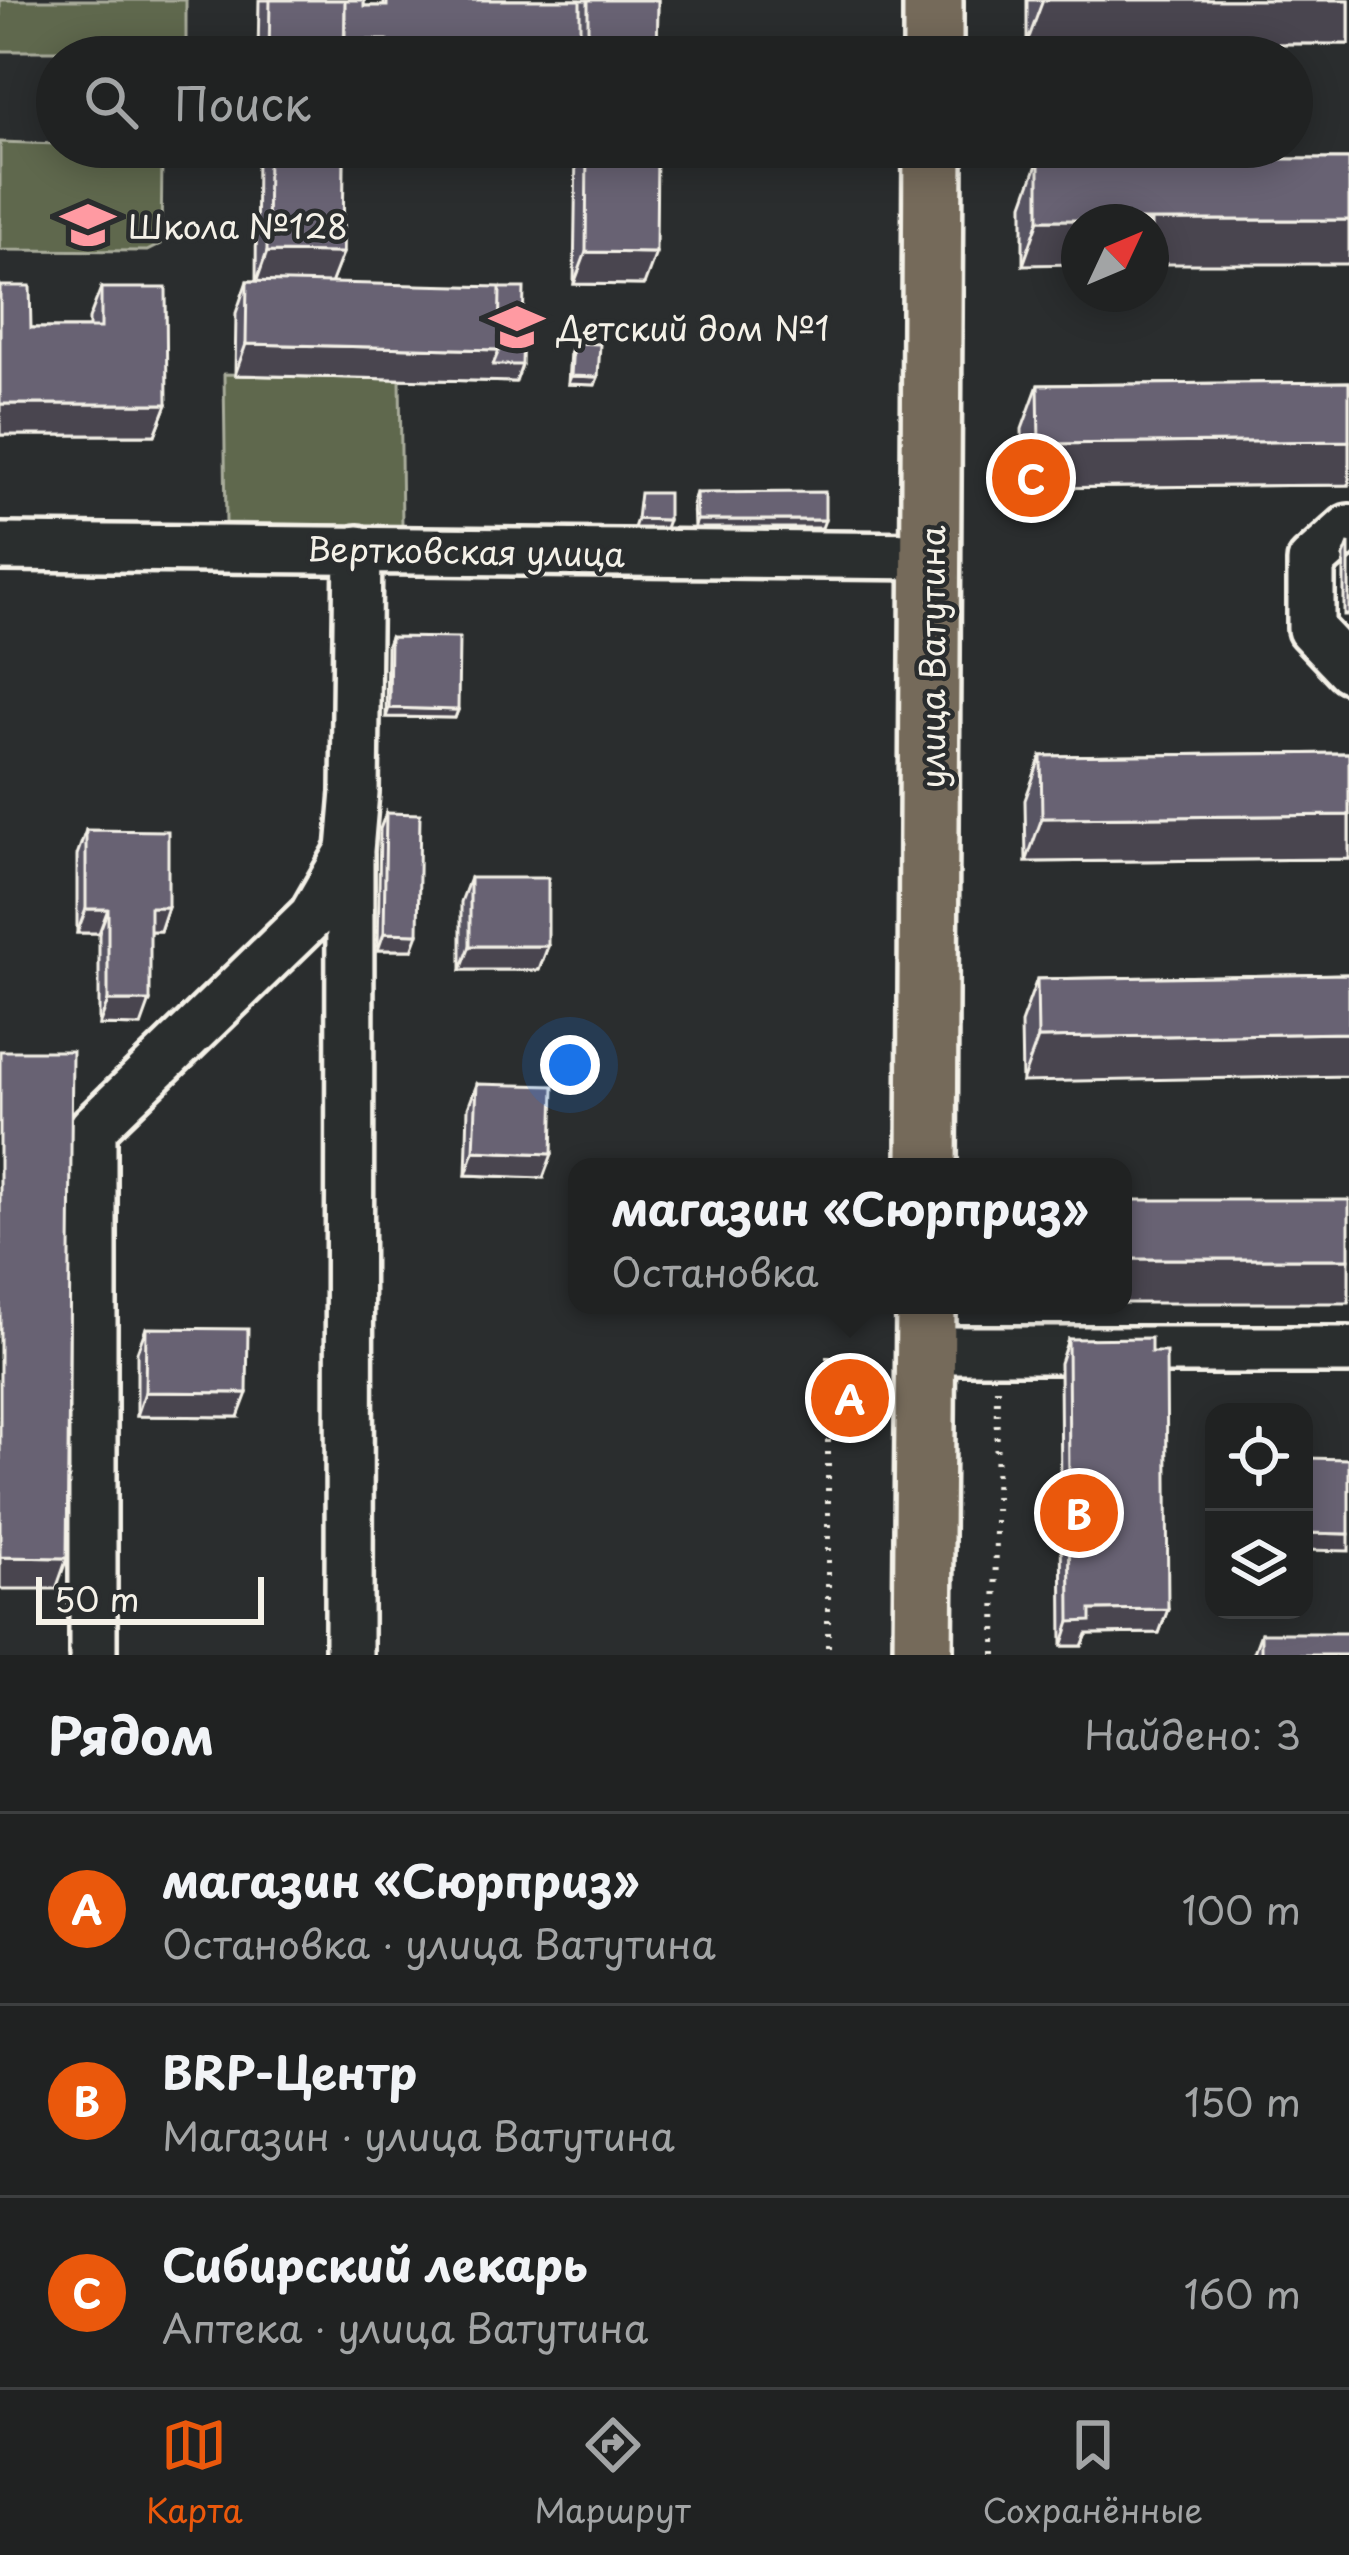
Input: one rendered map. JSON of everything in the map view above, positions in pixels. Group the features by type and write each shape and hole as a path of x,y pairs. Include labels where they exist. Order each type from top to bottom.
{"main road":[{"path":"933,0 933,36"},
{"name":"улица Ватутина","path":"927,1158 933,168"},
{"path":"923,1655 926,1328"}],"street":[{"path":"1349,528 1311,562 1311,629 1349,669"},
{"name":"Вертковская улица","path":"0,548 358,550 722,566 932,556"},
{"path":"349,1655 350,850 356,792 358,550"},
{"path":"93,1655 92,1128 313,916 350,850"},
{"path":"926,1328 1349,1350"}],"path":[{"path":"828,1356 829,1655"},
{"path":"995,1655 998,1384"}],"green space":[{"path":"0,0 186,0 186,36 36,36 36,51 0,51"},
{"path":"0,142 36,143 36,168 162,168 161,244 147,251 0,250"},
{"path":"224,374 400,379 402,526 226,523"}],"building":[{"path":"270,0 345,0 344,36 269,36"},
{"path":"345,0 387,6 387,0 580,0 580,36 345,36"},
{"path":"588,0 658,0 657,36 588,36"},
{"path":"1313,159 1349,159 1349,220 1169,220 1169,204 1061,204 1061,220 1039,220 1039,168 1313,168"},
{"path":"268,168 344,168 343,253 267,252"},
{"path":"587,168 657,168 656,253 586,252"},
{"path":"247,281 500,287 499,350 246,344"},
{"path":"0,286 30,286 31,328 101,328 101,288 166,288 167,404 0,404"},
{"path":"500,288 524,288 522,365 493,365 499,350"},
{"path":"573,343 600,344 598,377 571,376"},
{"path":"1349,382 1349,441 1039,444 1038,385"},
{"path":"825,492 825,520 697,520 696,493"},
{"path":"640,493 668,493 668,520 637,519"},
{"path":"390,637 459,638 458,710 389,708"},
{"path":"1349,753 1349,815 1042,818 1041,756"},
{"path":"386,813 420,814 418,934 384,933"},
{"path":"86,830 168,831 168,907 150,907 150,1001 108,1001 108,909 86,909"},
{"path":"470,878 548,878 548,946 470,946"},
{"path":"1349,974 1349,1033 1038,1038 1037,979"},
{"path":"0,1051 72,1051 67,1558 0,1557"},
{"path":"477,1084 554,1086 552,1154 474,1151"},
{"path":"1132,1200 1349,1200 1349,1259 1132,1259"},
{"path":"146,1328 248,1329 247,1393 145,1392"},
{"path":"1151,1338 1151,1352 1166,1352 1168,1609 1091,1610 1091,1621 1070,1622 1068,1339"},
{"path":"1313,1458 1349,1459 1349,1534 1313,1533"},
{"path":"1261,1633 1349,1633 1349,1655 1261,1655"}],"place":[{"name":"Школа №128","path":"88,225"},
{"name":"Детский дом №1","path":"517,327"},
{"name":"Сибирский лекарь","path":"1031,478"},
{"name":"магазин «Сюрприз»","path":"850,1398"},
{"name":"BRP-Центр","path":"1079,1513"}]}
